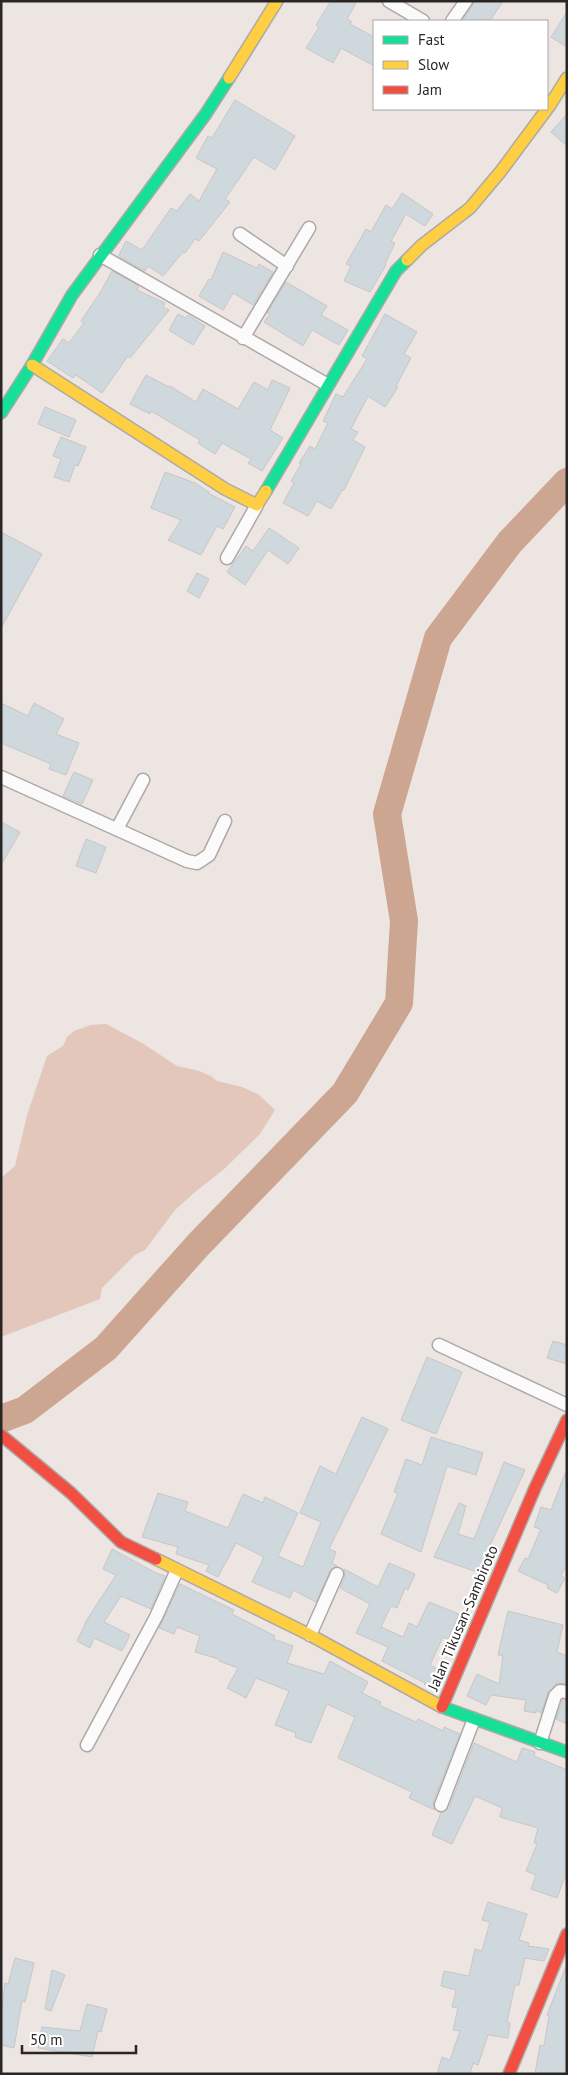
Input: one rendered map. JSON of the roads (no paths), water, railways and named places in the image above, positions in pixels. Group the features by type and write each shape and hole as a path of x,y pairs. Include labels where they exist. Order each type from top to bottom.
{"street":[{"path":"1,413 32,365 72,295 204,115 277,1"},
{"path":"389,1 419,20"},
{"path":"453,20 466,1"},
{"path":"548,108 567,78"},
{"path":"227,558 396,271 422,245 470,208 501,171 546,110"},
{"path":"243,338 309,228"},
{"path":"240,234 286,266"},
{"path":"100,255 328,385"},
{"path":"32,365 225,489 258,505"},
{"path":"1,777 187,861 197,863 209,855 225,821"},
{"path":"116,829 143,780"},
{"path":"439,1344 567,1406"},
{"name":"Jalan Tikusan-Sambiroto","path":"567,1420 535,1488 442,1707 567,1752"},
{"path":"1,1436 71,1493 120,1542 310,1635 442,1707"},
{"path":"87,1745 156,1617 177,1570"},
{"path":"310,1635 337,1574"},
{"path":"540,1743 555,1696 560,1691 567,1692"},
{"path":"441,1805 474,1719"},
{"path":"509,2074 567,1934"}],"waterway":[{"path":"1,1419 25,1410 106,1348 199,1244 345,1093 399,1003 404,921 387,814 438,638 510,542 567,482"}]}
